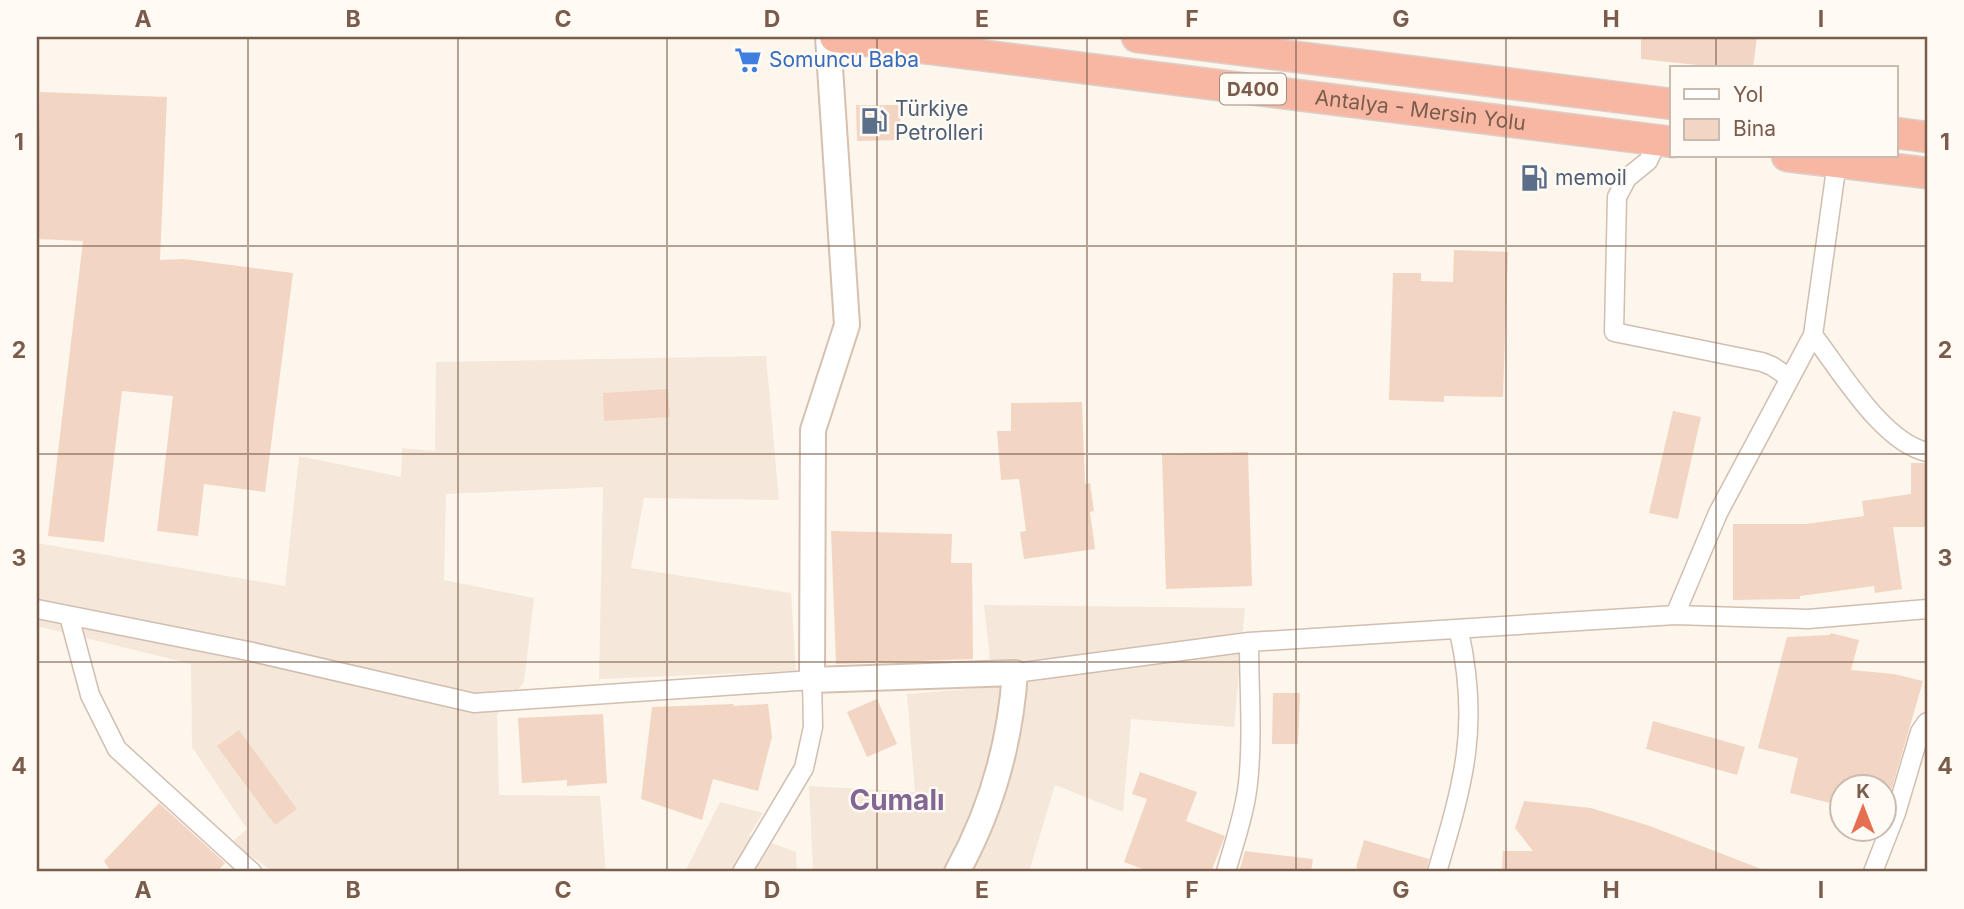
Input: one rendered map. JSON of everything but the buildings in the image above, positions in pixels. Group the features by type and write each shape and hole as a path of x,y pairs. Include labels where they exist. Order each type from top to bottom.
{"highway":[{"name":"Antalya - Mersin Yolu","path":"835,37 1665,141"},
{"name":"Antalya - Mersin Yolu","path":"1137,37 1670,104"},
{"path":"1898,133 1927,137"},
{"path":"1804,158 1927,173"}],"street":[{"path":"742,872 804,768 813,727 813,430 847,325 828,37"},
{"path":"1665,141 1627,178 1617,197 1614,332 1762,362 1790,378"},
{"path":"1675,615 1718,513 1813,335 1837,162"},
{"path":"1813,335 1879,422 1906,444 1927,452"},
{"path":"37,609 248,651 474,703 812,680 1014,673 1249,642 1459,631 1675,615 1808,619 1927,609"},
{"path":"69,616 90,695 117,749 252,872"},
{"path":"1437,872 1458,801 1469,736 1468,684 1459,631"},
{"path":"1226,872 1248,785 1249,642"},
{"path":"957,872 973,842 999,776 1012,709 1014,673"},
{"path":"1873,872 1896,813 1920,732 1927,722"}],"shaded area":[{"path":"766,356 779,500 644,498 631,568 791,593 796,671 599,679 603,487 446,494 444,580 534,598 524,682 497,715 499,795 600,796 606,872 273,872 232,842 247,829 192,747 191,664 37,626 37,543 285,586 299,456 401,477 402,448 435,451 436,362"},
{"path":"984,605 1245,608 1234,727 1131,719 1123,812 1055,785 1029,872 813,872 809,786 915,792 907,694 993,687"},
{"path":"720,802 763,813 749,835 796,852 797,872 685,872"}],"place":[{"name":"Somuncu Baba","path":"748,60"},
{"name":"Türkiye Petrolleri","path":"874,121"},
{"name":"memoil","path":"1534,178"}],"district":[{"name":"Cumalı","path":"897,800"}]}
